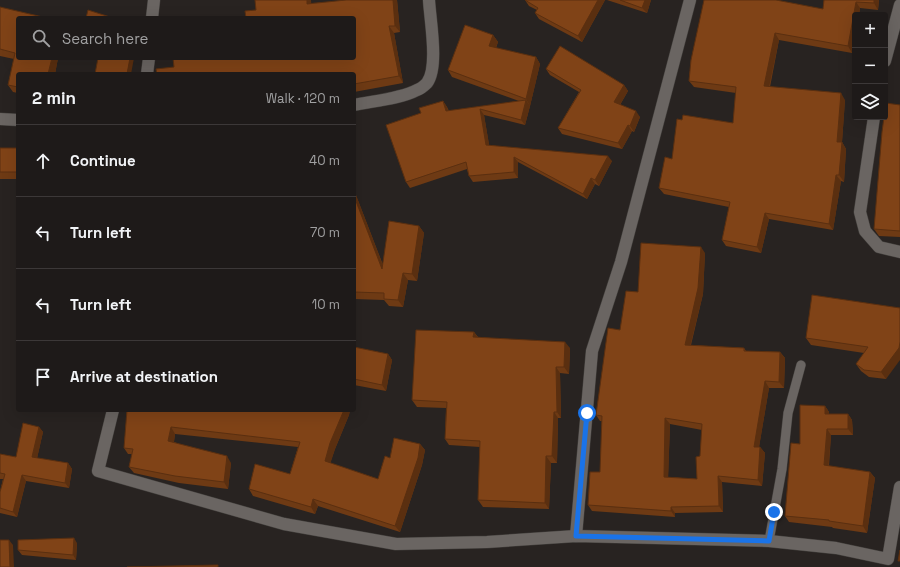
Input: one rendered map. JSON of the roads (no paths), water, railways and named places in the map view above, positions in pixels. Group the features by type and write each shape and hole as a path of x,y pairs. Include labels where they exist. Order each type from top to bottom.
{"street":[{"path":"152,16 154,0"},
{"path":"356,105 407,95 419,90 427,83 434,58 429,0"},
{"path":"576,536 592,351 621,262 690,0"},
{"path":"888,50 900,5"},
{"path":"147,72 149,60"},
{"path":"0,119 16,120"},
{"path":"874,120 860,212 865,231 879,248 900,252"},
{"path":"113,412 98,471 284,524 396,544 487,542 576,536 769,541 836,548 892,563 900,486"}],"lane":[{"path":"769,541 782,469 788,413 801,365"}]}
